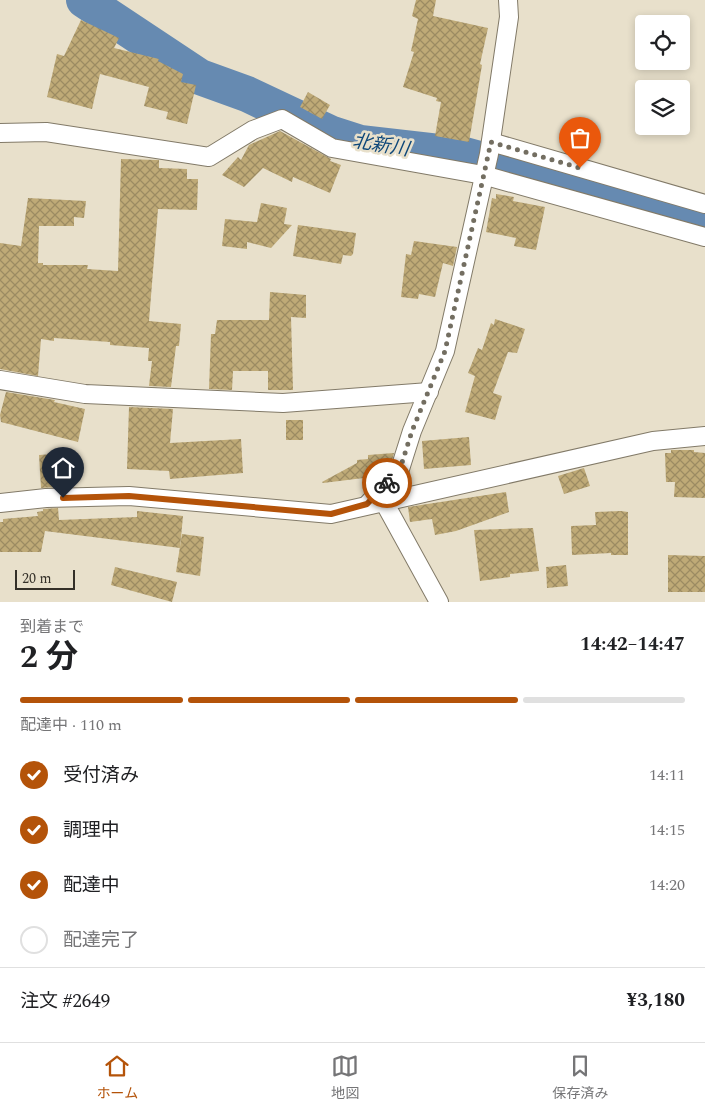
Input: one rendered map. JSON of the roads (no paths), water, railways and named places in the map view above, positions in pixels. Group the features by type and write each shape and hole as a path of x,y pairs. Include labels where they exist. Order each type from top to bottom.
{"street":[{"path":"375,503 400,469 412,431 445,351 490,148 508,17 508,0"},
{"path":"0,133 46,132 209,157 253,130 282,119 332,148 483,175 705,237"},
{"path":"490,148 705,204"},
{"path":"0,380 85,394 283,403 429,392"},
{"path":"0,503 46,498 129,496 331,514 654,441 705,436"},
{"path":"375,503 439,602"}],"waterway":[{"name":"北新川","path":"84,0 200,77 247,94 332,134 360,143 465,155 705,222"}]}
